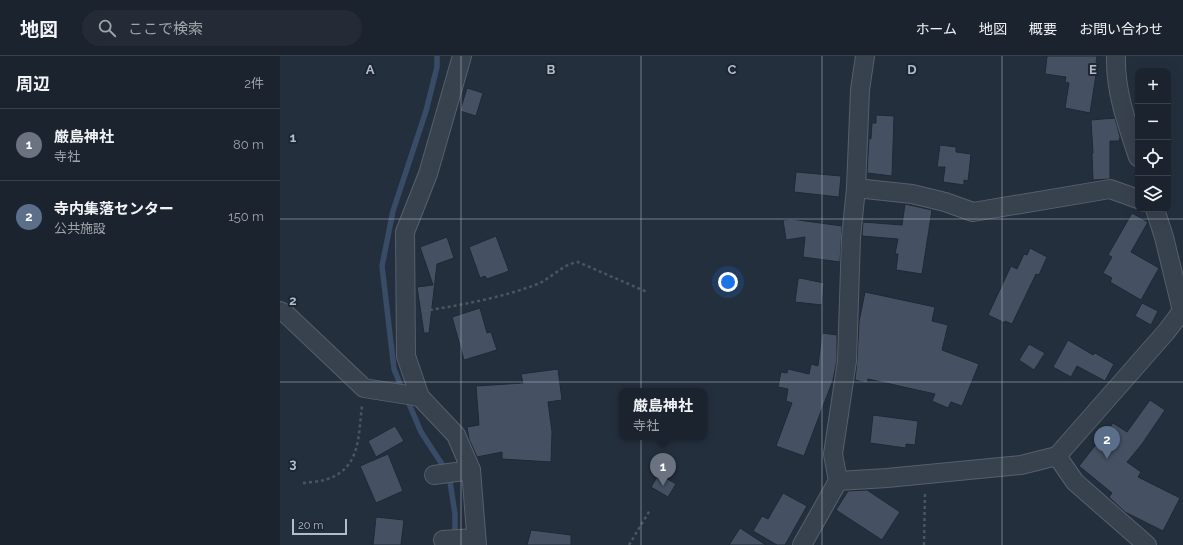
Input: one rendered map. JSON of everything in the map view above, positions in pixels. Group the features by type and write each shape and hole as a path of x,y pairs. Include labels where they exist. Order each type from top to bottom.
{"street":[{"path":"443,540 473,541 466,471 456,435 419,397 406,356 405,232 428,174 462,56"},
{"path":"802,545 838,481 833,454 848,361 851,238 856,188 860,90 866,56"},
{"path":"1116,56 1122,106 1135,147"},
{"path":"856,188 912,194 945,202 973,212 1110,189 1135,198"},
{"path":"838,481 1021,465 1057,456 1183,311 1156,212"},
{"path":"280,311 286,314 364,388 419,397"},
{"path":"1057,456 1075,482 1147,545"},
{"path":"434,475 466,471"}],"path":[{"path":"406,314 499,296 536,285 549,279 571,263 578,262 647,292"},
{"path":"303,483 325,480 345,470 352,462 357,447 364,388"},
{"path":"924,545 925,474"},
{"path":"629,545 650,510"}],"building":[{"path":"1047,56 1097,56 1096,62 1098,62 1090,113 1065,108 1069,83 1065,82 1066,77 1045,74"},
{"path":"467,88 483,93 476,116 460,111"},
{"path":"876,115 894,116 892,176 867,173 869,138 871,139 872,123 876,123"},
{"path":"1115,118 1120,137 1119,141 1110,141 1110,179 1093,180 1091,120"},
{"path":"940,145 956,147 956,152 971,154 968,181 964,180 964,185 943,182 945,167 937,167"},
{"path":"796,172 841,176 839,197 794,192"},
{"path":"905,204 932,210 922,274 896,270 898,254 895,254 898,239 862,236 863,222 902,225"},
{"path":"1132,213 1148,222 1131,252 1159,268 1141,300 1110,282 1112,278 1103,273 1112,257 1108,255"},
{"path":"791,219 842,226 840,262 803,257 805,237 786,240 783,220"},
{"path":"496,236 509,271 487,279 485,276 480,278 469,247"},
{"path":"447,237 454,258 437,264 429,333 424,333 417,287 433,285 420,247"},
{"path":"1030,248 1047,257 1039,275 1036,274 1012,324 1005,321 1005,323 988,315 1011,266 1017,269 1024,254 1027,255"},
{"path":"800,278 824,283 822,305 795,302 798,279"},
{"path":"865,292 935,307 932,321 948,325 942,350 979,364 962,406 951,402 948,408 932,401 935,394 868,379 867,383 855,380 859,322"},
{"path":"1142,303 1158,311 1151,325 1135,316"},
{"path":"480,308 487,333 491,332 497,350 464,360 452,317"},
{"path":"822,333 837,335 837,360 833,380 804,456 776,446 792,403 786,401 788,389 778,387 781,372 787,373 788,369 809,374 811,364 818,366"},
{"path":"1068,340 1093,355 1095,353 1114,364 1105,381 1077,366 1071,377 1053,367"},
{"path":"1029,344 1045,353 1034,370 1019,360"},
{"path":"558,369 562,400 548,402 552,432 551,462 502,459 502,452 477,457 469,439 467,427 479,425 476,386 523,383 521,374"},
{"path":"1150,400 1165,410 1142,444 1127,462 1141,472 1138,477 1180,498 1163,531 1125,512 1109,497 1112,493 1079,466 1113,423 1127,432"},
{"path":"873,415 918,421 915,445 906,444 906,448 870,443"},
{"path":"395,426 404,441 376,457 368,441"},
{"path":"388,454 403,491 376,503 360,466"},
{"path":"659,474 676,484 668,497 651,487"},
{"path":"867,490 900,512 882,540 836,510 848,491"},
{"path":"783,493 807,506 785,545 777,545 753,531 762,516 768,519"},
{"path":"376,517 404,520 401,545 373,545"},
{"path":"740,528 766,545 729,545"},
{"path":"531,530 571,535 571,545 527,545"}],"waterway":[{"path":"403,391 394,369 382,266 393,211 426,111 437,67 437,56"},
{"path":"407,399 421,432 449,475 455,514 455,537"}],"place":[{"name":"寺内集落センター","path":"1107,459"},
{"name":"厳島神社","path":"663,486"}]}
